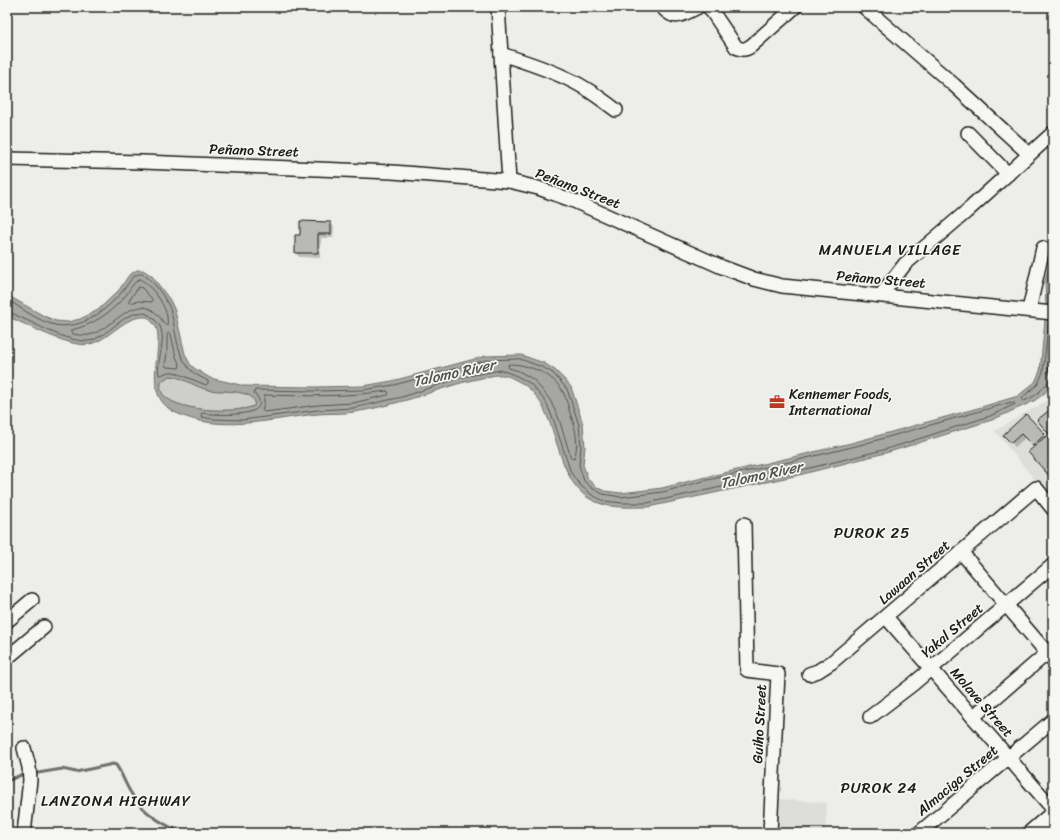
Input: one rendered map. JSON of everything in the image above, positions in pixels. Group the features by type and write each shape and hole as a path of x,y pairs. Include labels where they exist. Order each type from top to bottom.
{"main road":[{"path":"1031,833 1053,814"}],"street":[{"path":"498,7 509,181"},
{"path":"662,7 668,14 676,16 698,7"},
{"path":"710,7 736,47 741,50 751,46 795,7"},
{"path":"864,7 954,85 1029,154"},
{"path":"501,54 539,66 566,78 616,110"},
{"path":"968,133 1008,174"},
{"path":"881,295 905,264 966,212 1053,133"},
{"name":"Peñano Street","path":"7,159 143,162 384,172 509,181 538,188 574,201 722,266 754,279 782,286 1041,311"},
{"path":"1041,311 1043,248"},
{"name":"Lawaan Street","path":"810,674 832,662 1036,488 1053,509"},
{"name":"Guiho Street","path":"744,524 747,670 778,674 770,833"},
{"path":"961,552 1006,605 1051,654 973,717"},
{"name":"Yakal Street","path":"870,717 931,669 1053,565"},
{"path":"7,621 32,600"},
{"name":"Molave Street","path":"886,617 1053,809"},
{"path":"7,658 44,627"},
{"name":"Almaciga Street","path":"919,833 1053,720"},
{"path":"24,748 29,767 30,780 24,833"}],"shaded area":[{"path":"169,376 178,377 209,390 235,392 248,395 255,402 254,406 245,409 219,410 189,407 176,403 167,398 161,391 161,382"},
{"path":"1053,397 1053,502 995,431"},
{"path":"780,799 827,803 825,833 778,833"}],"water":[{"name":"Talomo River","path":"1053,262 1053,381 1045,393 1034,401 992,420 889,452 799,475 648,507 610,506 586,496 573,482 564,465 543,406 531,390 514,379 506,376 494,375 472,380 403,401 360,411 318,414 252,423 235,424 202,421 186,417 171,410 159,397 155,373 158,332 147,317 139,317 124,323 98,341 82,345 48,335 7,316 7,295 44,316 56,321 68,322 80,319 98,310 119,290 129,275 137,270 143,270 152,276 170,300 175,311 185,354 190,364 210,378 245,386 363,386 392,381 486,356 521,355 544,363 555,370 571,387 583,424 585,447 583,465 588,479 595,486 604,491 621,493 662,488 855,442 1018,396 1035,382 1040,371 1046,310 1045,281 1049,267","holes":["169,376 173,376 209,390 235,392 248,395 255,402 254,406 245,409 219,410 189,407 176,403 167,398 161,391 161,382"]}],"building":[{"path":"300,221 331,222 331,234 318,234 318,253 295,253 295,235 300,235"},
{"path":"1051,409 1053,411 1053,439 1037,420"},
{"path":"1026,414 1045,434 1033,446 1021,434 1011,443 1003,435"},
{"path":"1046,436 1053,443 1053,480 1028,452"}],"waterway":[{"path":"32,774 62,769 76,772 113,764 116,765 129,790 141,806 153,817 182,833"},
{"path":"7,781 26,774"}],"place":[{"name":"Kennemer Foods, International","path":"777,402"}],"district":[{"name":"MANUELA VILLAGE","path":"890,250"},
{"name":"PUROK 25","path":"872,533"},
{"name":"PUROK 24","path":"879,788"},
{"name":"LANZONA HIGHWAY","path":"116,801"}]}
